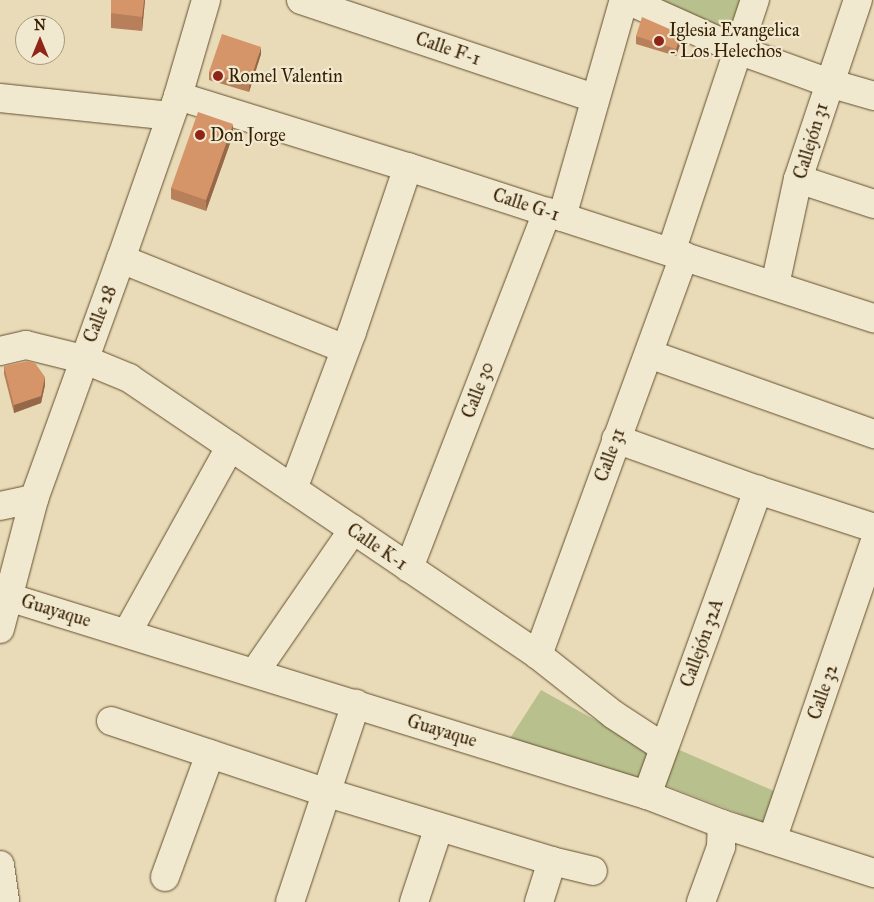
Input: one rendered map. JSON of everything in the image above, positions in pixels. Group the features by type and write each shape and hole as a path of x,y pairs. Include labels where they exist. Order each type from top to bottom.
{"street":[{"name":"Calle 28","path":"0,629 34,499 174,106 206,0"},
{"name":"Calle F-1","path":"301,0 594,98"},
{"name":"Calle 30","path":"408,568 554,214 626,0"},
{"path":"626,0 738,50 829,83 874,96"},
{"name":"Calle 31","path":"538,655 616,439 649,354 738,50 755,0"},
{"name":"Callejón 31","path":"775,285 798,178 858,0"},
{"name":"Calle G-1","path":"0,98 174,106 408,167 874,318"},
{"path":"293,489 345,349 408,167"},
{"path":"798,178 874,204"},
{"path":"121,259 345,349"},
{"name":"Calle K-1","path":"0,351 26,346 83,359 130,378 538,655 614,715 663,747"},
{"path":"649,354 874,434"},
{"path":"616,439 758,490 874,528"},
{"path":"127,633 230,446"},
{"name":"Callejón 32A","path":"647,795 758,490"},
{"path":"0,506 34,499"},
{"path":"255,672 353,530"},
{"name":"Calle 32","path":"772,840 874,544"},
{"name":"Guayaque","path":"8,597 647,795 722,824 874,873"},
{"path":"290,902 356,704"},
{"path":"111,721 326,792 552,861 593,871"},
{"path":"165,877 210,754"},
{"path":"701,902 721,847 722,824"},
{"path":"414,902 439,826"},
{"path":"539,902 552,861"},
{"path":"2,882 15,902"}],"green space":[{"path":"647,0 748,0 737,36"},
{"path":"541,690 644,747 648,752 646,773 638,778 507,743"},
{"path":"668,745 774,791 764,823 656,782"}],"building":[{"path":"111,0 144,0 142,17 111,13"},
{"path":"642,17 681,34 676,49 636,36"},
{"path":"222,34 261,47 249,85 209,72"},
{"path":"198,112 233,124 206,200 171,188"},
{"path":"28,361 35,363 45,377 41,396 14,405 4,366"}],"place":[{"name":"Iglesia Evangelica - Los Helechos","path":"659,41"},
{"name":"Romel Valentin","path":"218,76"},
{"name":"Don Jorge","path":"200,135"}]}
